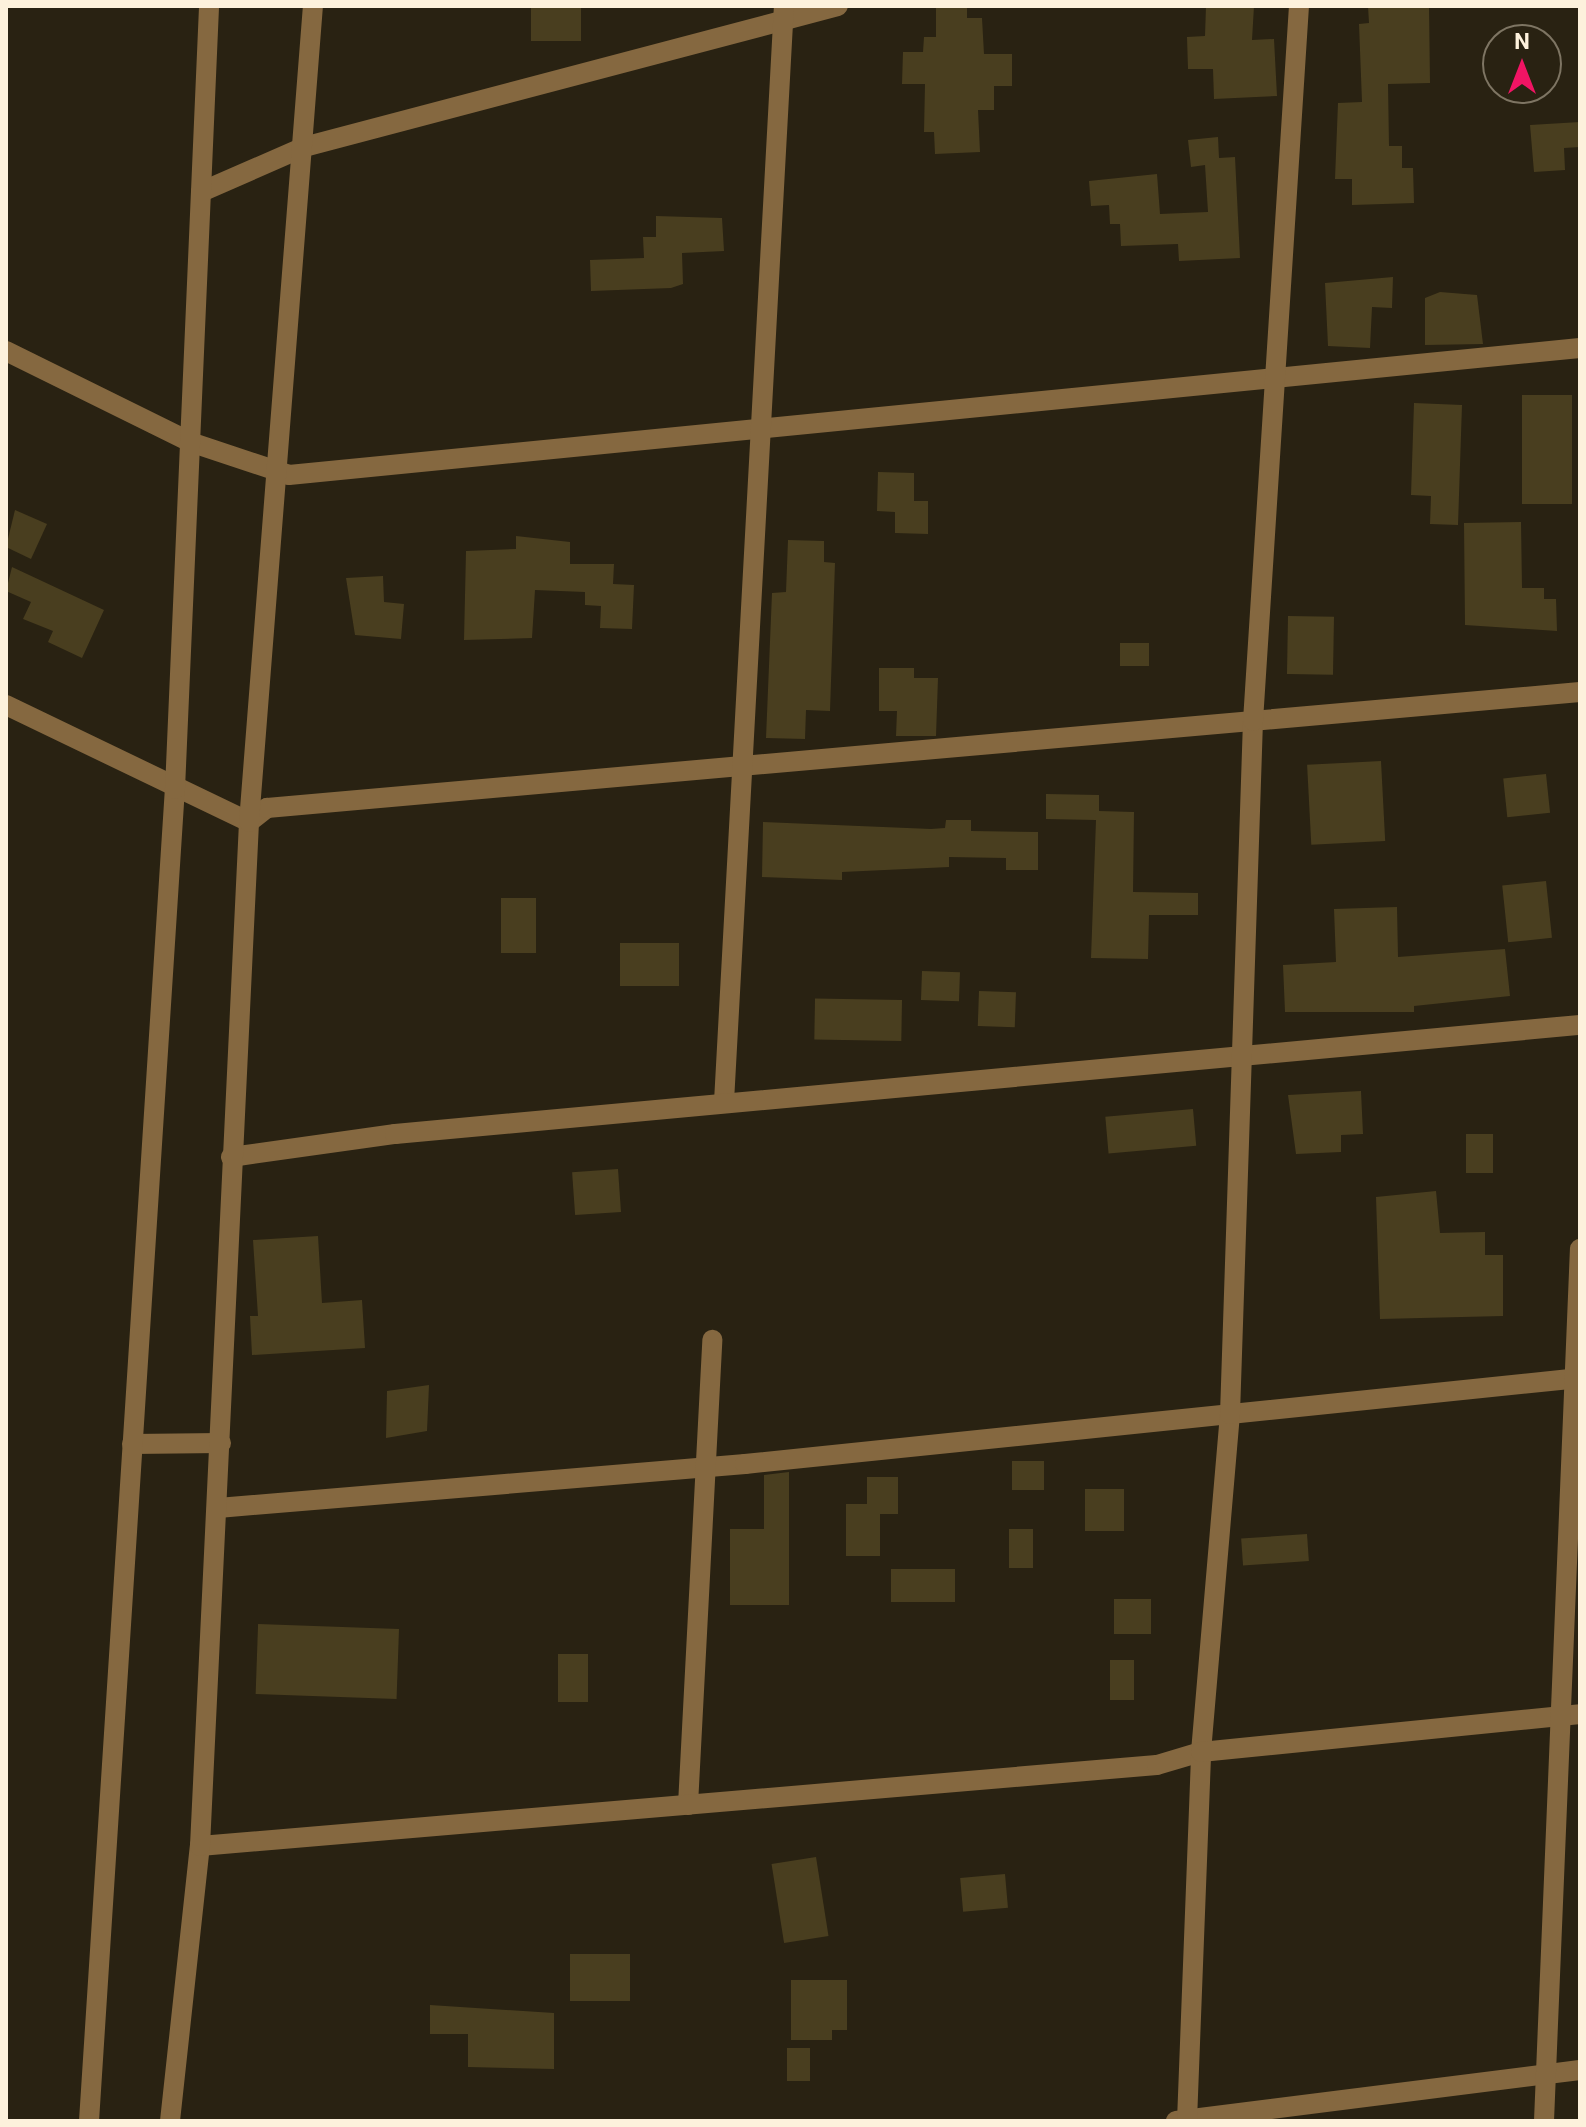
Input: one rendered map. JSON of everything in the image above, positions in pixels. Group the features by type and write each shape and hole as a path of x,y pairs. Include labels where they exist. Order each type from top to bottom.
{"street":[{"path":"89,2121 175,789 209,6"},
{"path":"170,2121 200,1846 249,822 272,470 293,311 313,6"},
{"path":"201,192 304,147 784,13 838,6"},
{"path":"1299,6 1278,383 1253,721 1239,1056 1230,1414 1201,1752 1183,2120 1580,2070"},
{"path":"724,1102 745,765 758,427 784,13"},
{"path":"6,351 190,442 289,475 758,427 1278,383 1580,348"},
{"path":"249,822 267,808 1580,692"},
{"path":"6,705 249,822"},
{"path":"231,1157 724,1102 1580,1025"},
{"path":"1544,2121 1557,1716 1578,1379 1580,1249"},
{"path":"688,1805 712,1340"},
{"path":"218,1508 705,1467 1578,1379"},
{"path":"132,1444 221,1443"},
{"path":"200,1846 1157,1765 1201,1752 1580,1714"}],"building":[{"path":"531,6 581,6 581,41 531,41"},
{"path":"936,6 967,6 967,18 982,18 984,54 1012,54 1012,86 994,86 994,110 978,110 980,152 935,154 934,132 924,132 925,84 902,84 903,52 923,52 924,37 936,37"},
{"path":"1206,6 1254,6 1252,40 1274,39 1277,96 1214,99 1213,69 1188,69 1187,37 1205,36"},
{"path":"1368,6 1429,6 1430,83 1388,84 1389,146 1402,146 1402,168 1413,168 1414,203 1352,205 1352,179 1335,179 1338,103 1362,102 1359,24 1369,23"},
{"path":"1580,122 1580,147 1564,148 1565,170 1534,172 1530,125"},
{"path":"1218,137 1219,158 1235,157 1240,258 1179,261 1178,244 1121,246 1120,224 1110,224 1109,205 1091,206 1089,181 1157,174 1160,214 1208,212 1205,165 1191,167 1188,140"},
{"path":"656,216 722,218 724,251 682,253 683,284 671,288 591,291 590,260 644,258 643,237 656,237"},
{"path":"1393,277 1392,308 1372,307 1370,348 1328,346 1325,283"},
{"path":"1440,292 1477,295 1483,344 1425,345 1425,298"},
{"path":"1522,395 1572,395 1572,504 1522,504"},
{"path":"1414,403 1462,405 1458,525 1430,524 1431,496 1411,495"},
{"path":"878,472 914,473 914,501 928,501 928,534 895,533 895,512 877,511"},
{"path":"15,510 47,524 31,559 6,547"},
{"path":"1521,522 1522,588 1544,588 1544,599 1556,599 1557,631 1465,625 1464,523"},
{"path":"516,536 570,542 570,564 614,564 613,584 634,585 632,629 600,628 601,606 585,605 585,592 535,590 532,638 464,640 466,551 516,549"},
{"path":"788,540 824,541 824,562 835,563 830,711 806,710 805,739 766,738 772,593 786,592"},
{"path":"12,567 104,610 82,658 48,642 53,631 23,619 31,602 6,591"},
{"path":"383,576 384,602 404,604 401,639 355,635 346,578"},
{"path":"1288,616 1334,617 1333,675 1287,674"},
{"path":"1120,643 1149,643 1149,666 1120,666"},
{"path":"879,668 914,668 914,678 938,678 936,736 896,736 897,711 879,711"},
{"path":"1381,761 1385,841 1311,845 1307,765"},
{"path":"1546,774 1550,813 1507,817 1503,778"},
{"path":"1046,794 1099,795 1099,811 1134,812 1133,892 1198,893 1198,915 1149,915 1148,959 1091,958 1096,820 1046,819"},
{"path":"946,820 971,820 971,831 1038,832 1038,870 1006,870 1006,858 949,857 949,867 842,872 842,880 762,877 763,822 931,829 945,828"},
{"path":"1546,881 1552,938 1508,942 1502,886"},
{"path":"501,898 536,898 536,953 501,953"},
{"path":"1397,907 1398,957 1505,949 1510,996 1414,1006 1414,1012 1285,1012 1283,965 1336,962 1334,909"},
{"path":"620,943 679,943 679,986 620,986"},
{"path":"922,971 960,972 959,1001 921,1000"},
{"path":"979,991 1016,992 1015,1027 978,1026"},
{"path":"815,998 902,1000 901,1041 814,1039"},
{"path":"1361,1091 1363,1134 1341,1135 1341,1152 1296,1154 1288,1095"},
{"path":"1193,1109 1196,1146 1109,1154 1105,1117"},
{"path":"1466,1134 1493,1134 1493,1173 1466,1173"},
{"path":"618,1169 621,1212 575,1215 572,1172"},
{"path":"1436,1191 1440,1233 1485,1232 1485,1255 1503,1255 1503,1316 1380,1319 1376,1197"},
{"path":"318,1236 322,1303 362,1300 365,1348 252,1355 250,1316 258,1316 253,1240"},
{"path":"429,1385 427,1431 386,1438 387,1391"},
{"path":"1012,1461 1044,1461 1044,1490 1012,1490"},
{"path":"789,1472 789,1605 730,1605 730,1529 764,1529 764,1475"},
{"path":"867,1477 898,1477 898,1514 880,1514 880,1556 846,1556 846,1504 867,1504"},
{"path":"1085,1489 1124,1489 1124,1531 1085,1531"},
{"path":"1009,1529 1033,1529 1033,1568 1009,1568"},
{"path":"1307,1534 1309,1561 1243,1566 1241,1539"},
{"path":"891,1569 955,1569 955,1602 891,1602"},
{"path":"1114,1599 1151,1599 1151,1634 1114,1634"},
{"path":"258,1624 399,1629 397,1699 256,1694"},
{"path":"558,1654 588,1654 588,1702 558,1702"},
{"path":"1110,1660 1134,1660 1134,1700 1110,1700"},
{"path":"816,1857 829,1936 784,1943 772,1864"},
{"path":"1005,1874 1008,1908 963,1912 960,1878"},
{"path":"570,1954 630,1954 630,2001 570,2001"},
{"path":"791,1980 847,1980 847,2030 832,2030 832,2040 791,2040"},
{"path":"430,2005 554,2013 554,2069 468,2067 468,2034 430,2034"},
{"path":"787,2048 810,2048 810,2081 787,2081"}]}
